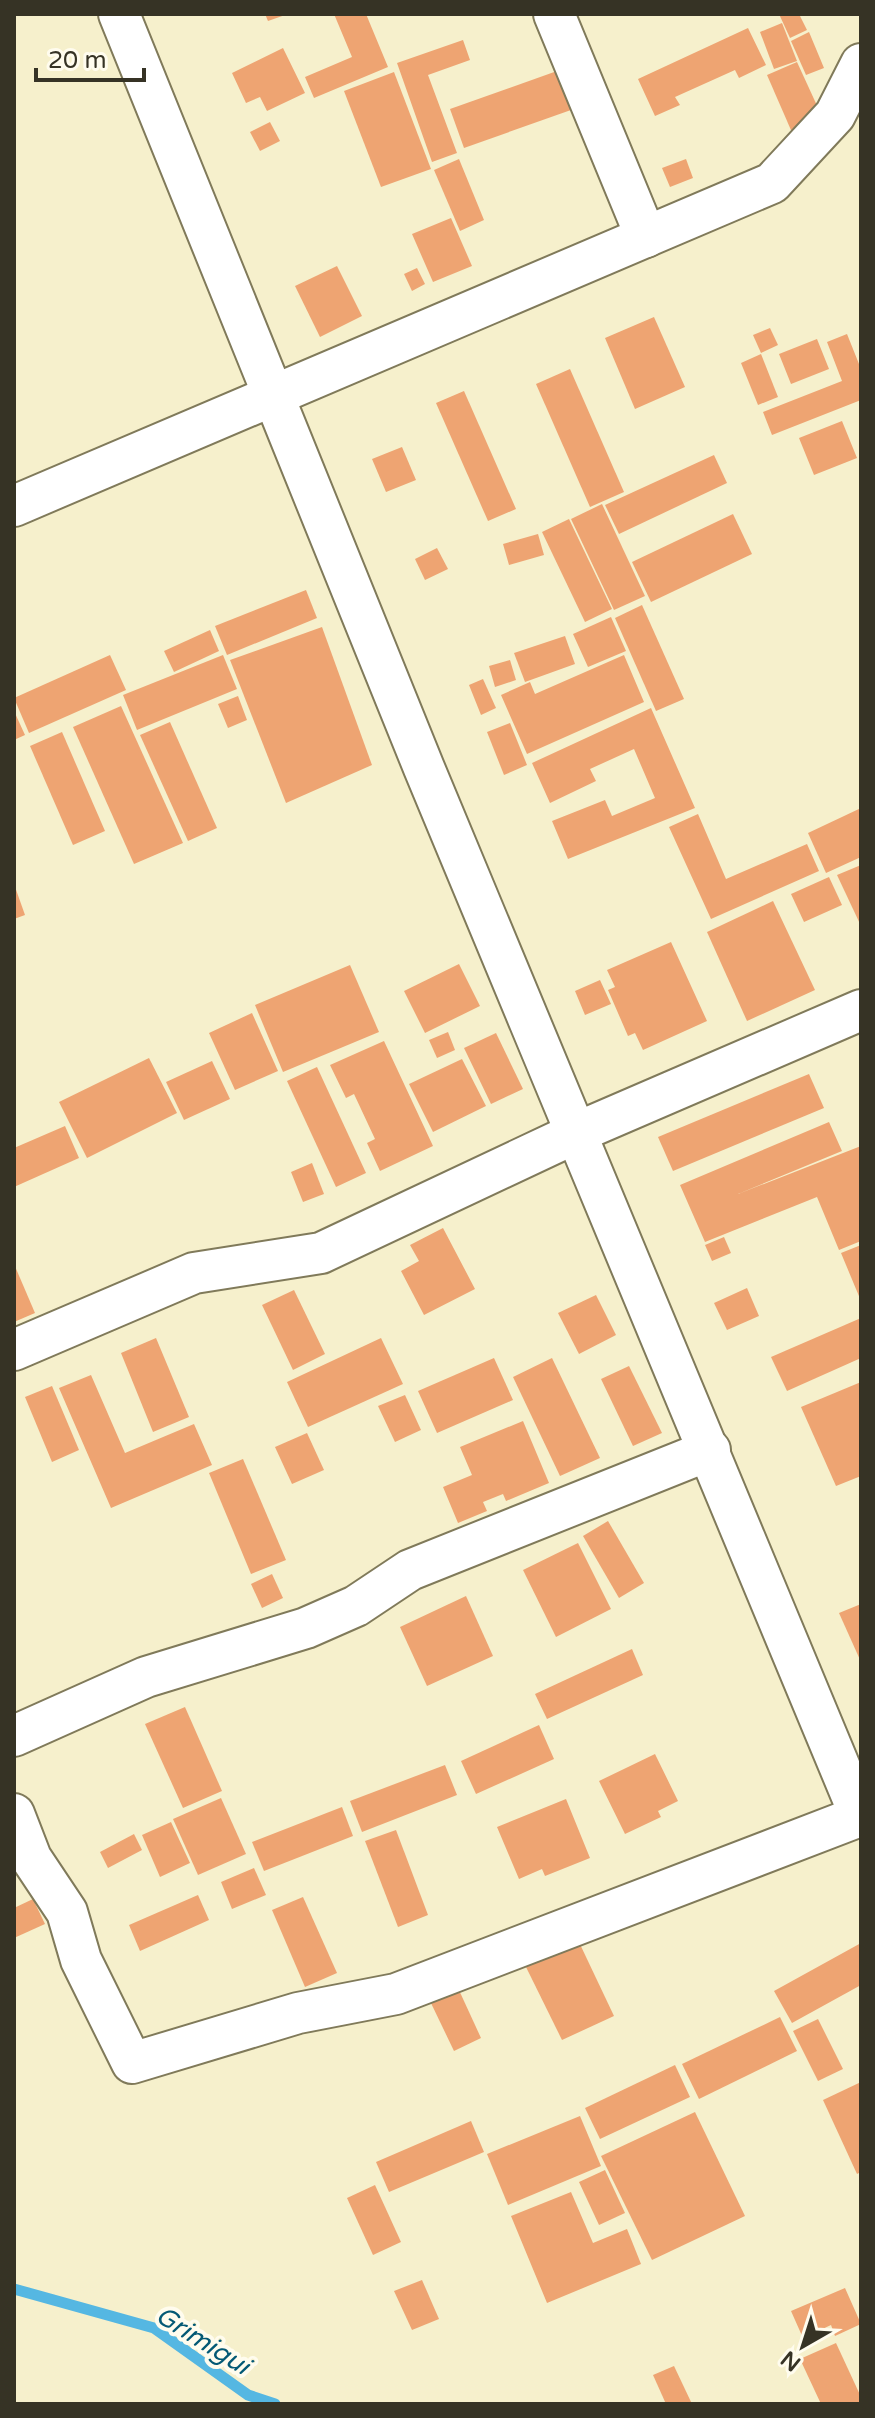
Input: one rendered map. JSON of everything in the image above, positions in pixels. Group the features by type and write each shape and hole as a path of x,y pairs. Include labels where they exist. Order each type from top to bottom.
{"street":[{"path":"14,1814 31,1858 67,1912 81,1960 132,2063 298,2013 396,1994 860,1817 273,398 119,14"},
{"path":"554,14 646,237"},
{"path":"14,506 772,183 835,115 861,64"},
{"path":"14,1350 194,1273 321,1253 578,1132 861,1010"},
{"path":"14,1736 146,1677 306,1628 356,1606 410,1570 710,1450"}],"building":[{"path":"265,14 288,14 268,21"},
{"path":"334,14 366,14 388,67 314,98 305,77 352,57"},
{"path":"779,14 799,14 807,30 790,38"},
{"path":"782,23 797,61 774,69 760,32"},
{"path":"748,28 766,65 739,78 735,70 675,97 680,105 655,116 638,79"},
{"path":"809,32 824,68 806,75 791,41"},
{"path":"463,40 470,60 428,75 457,153 432,162 397,63"},
{"path":"283,48 305,93 267,111 260,97 246,103 232,73"},
{"path":"797,62 825,123 794,137 767,75"},
{"path":"557,71 571,110 464,148 450,109"},
{"path":"394,72 431,169 381,187 344,91"},
{"path":"270,122 280,141 260,151 250,132"},
{"path":"459,159 484,220 460,231 434,170"},
{"path":"686,159 693,178 670,187 662,168"},
{"path":"451,218 472,266 433,282 412,234"},
{"path":"337,266 362,316 320,337 295,286"},
{"path":"417,268 425,284 412,291 404,274"},
{"path":"654,317 685,387 635,409 605,338"},
{"path":"770,328 778,345 761,353 753,335"},
{"path":"847,334 861,369 861,400 772,435 763,412 842,381 827,342"},
{"path":"817,339 829,369 791,384 779,354"},
{"path":"761,354 778,397 758,405 741,363"},
{"path":"570,369 624,492 590,507 536,384"},
{"path":"464,391 516,509 488,521 436,403"},
{"path":"842,421 857,458 814,475 799,438"},
{"path":"402,447 416,480 386,492 372,459"},
{"path":"714,455 727,483 619,534 605,505"},
{"path":"602,504 645,596 614,610 571,519"},
{"path":"733,514 752,554 651,602 632,562"},
{"path":"569,519 612,609 585,622 542,532"},
{"path":"538,534 544,555 509,565 503,544"},
{"path":"437,548 448,569 425,580 415,559"},
{"path":"306,590 317,618 227,655 215,626"},
{"path":"642,605 684,699 656,711 615,618"},
{"path":"611,617 626,651 588,667 573,634"},
{"path":"322,627 372,765 286,803 230,660"},
{"path":"210,630 219,651 174,672 164,651"},
{"path":"565,636 575,664 525,682 514,653"},
{"path":"110,655 126,690 29,733 14,698"},
{"path":"223,655 237,689 137,730 123,695"},
{"path":"624,655 644,702 527,754 501,695 530,682 535,694"},
{"path":"510,660 516,680 495,687 489,666"},
{"path":"483,679 496,708 481,715 469,685"},
{"path":"238,696 247,720 228,728 218,704"},
{"path":"121,706 183,843 134,864 73,727"},
{"path":"651,708 695,808 568,859 552,821 605,800 612,816 655,798 634,749 590,769 596,781 550,803 532,763"},
{"path":"14,711 25,735 14,740"},
{"path":"170,722 217,828 188,841 140,735"},
{"path":"510,723 527,765 504,775 487,732"},
{"path":"62,732 105,831 73,845 30,746"},
{"path":"861,808 861,857 826,873 808,833"},
{"path":"698,814 726,879 807,844 819,871 711,919 669,827"},
{"path":"861,865 861,926 837,875"},
{"path":"829,877 842,905 804,922 791,894"},
{"path":"14,884 25,915 14,919"},
{"path":"773,901 815,990 747,1021 707,932"},
{"path":"671,942 707,1021 643,1050 635,1033 628,1036 608,990 615,987 607,970"},
{"path":"459,964 480,1006 425,1033 404,991"},
{"path":"350,965 379,1032 283,1072 255,1005"},
{"path":"600,980 611,1004 585,1015 575,991"},
{"path":"252,1013 278,1071 235,1090 209,1033"},
{"path":"448,1032 455,1050 437,1058 429,1040"},
{"path":"496,1033 523,1089 491,1104 464,1048"},
{"path":"384,1041 433,1146 380,1171 367,1143 375,1139 354,1094 346,1098 330,1065"},
{"path":"149,1058 177,1113 87,1158 59,1102"},
{"path":"462,1059 486,1106 433,1132 409,1084"},
{"path":"212,1061 230,1099 184,1120 166,1082"},
{"path":"317,1067 366,1173 336,1187 287,1081"},
{"path":"809,1074 824,1108 673,1171 658,1137"},
{"path":"829,1122 842,1151 738,1194 861,1146 861,1241 839,1250 817,1197 705,1242 680,1185"},
{"path":"65,1126 79,1158 14,1187 14,1148"},
{"path":"312,1163 324,1194 303,1202 291,1172"},
{"path":"443,1228 475,1289 424,1315 401,1271 419,1261 410,1245"},
{"path":"724,1237 731,1253 712,1261 705,1245"},
{"path":"861,1245 861,1301 841,1253"},
{"path":"14,1264 35,1313 14,1322"},
{"path":"747,1288 759,1316 727,1330 714,1303"},
{"path":"294,1290 325,1354 293,1370 262,1305"},
{"path":"596,1295 616,1335 579,1354 558,1313"},
{"path":"861,1318 861,1358 787,1391 771,1357"},
{"path":"156,1338 189,1417 153,1432 121,1353"},
{"path":"381,1338 403,1384 308,1427 287,1382"},
{"path":"494,1358 513,1400 437,1433 418,1391"},
{"path":"552,1358 600,1458 560,1476 513,1377"},
{"path":"629,1366 662,1433 633,1446 601,1379"},
{"path":"91,1375 125,1453 194,1424 212,1465 111,1508 59,1388"},
{"path":"861,1382 861,1476 836,1486 801,1407"},
{"path":"52,1386 79,1450 52,1462 25,1397"},
{"path":"405,1395 421,1430 395,1442 378,1406"},
{"path":"523,1421 549,1483 506,1501 503,1494 483,1502 487,1511 458,1523 443,1487 472,1475 460,1447"},
{"path":"307,1433 324,1470 292,1484 275,1447"},
{"path":"243,1459 286,1560 251,1574 209,1473"},
{"path":"608,1521 644,1583 619,1598 583,1536"},
{"path":"578,1543 611,1609 556,1637 523,1570"},
{"path":"272,1574 283,1598 262,1608 251,1584"},
{"path":"466,1596 493,1656 427,1686 400,1627"},
{"path":"861,1604 861,1662 839,1613"},
{"path":"632,1649 643,1675 547,1719 535,1694"},
{"path":"185,1707 222,1791 183,1808 145,1724"},
{"path":"539,1725 554,1759 476,1794 461,1761"},
{"path":"655,1754 678,1801 658,1811 661,1817 625,1834 599,1781"},
{"path":"445,1765 457,1795 362,1832 350,1801"},
{"path":"221,1798 246,1854 198,1875 173,1819"},
{"path":"566,1799 590,1858 545,1876 542,1869 519,1879 497,1827"},
{"path":"342,1807 353,1836 264,1871 252,1842"},
{"path":"171,1822 190,1863 160,1877 142,1835"},
{"path":"396,1830 428,1915 398,1927 365,1841"},
{"path":"134,1834 142,1850 108,1868 100,1852"},
{"path":"254,1868 266,1895 232,1909 221,1882"},
{"path":"198,1895 209,1920 140,1951 129,1925"},
{"path":"303,1897 337,1973 305,1987 272,1910"},
{"path":"33,1899 45,1924 14,1938 14,1908"},
{"path":"578,1940 614,2016 562,2040 525,1965"},
{"path":"861,1943 861,1985 792,2023 774,1991"},
{"path":"458,1988 481,2038 454,2051 430,2001"},
{"path":"780,2017 797,2051 699,2099 682,2064"},
{"path":"818,2019 843,2069 818,2081 793,2031"},
{"path":"675,2065 690,2097 600,2139 585,2108"},
{"path":"861,2082 861,2172 857,2174 823,2100"},
{"path":"695,2112 745,2216 652,2260 601,2156"},
{"path":"580,2116 601,2166 508,2205 487,2154"},
{"path":"471,2121 484,2152 389,2192 376,2162"},
{"path":"605,2170 625,2213 599,2225 579,2182"},
{"path":"375,2185 401,2242 373,2255 347,2198"},
{"path":"571,2192 593,2243 627,2229 641,2264 547,2303 511,2216"},
{"path":"422,2280 439,2319 412,2330 394,2291"},
{"path":"845,2288 861,2324 835,2336 831,2325 803,2338 791,2311"},
{"path":"836,2343 861,2397 861,2404 821,2404 800,2359"},
{"path":"674,2366 692,2404 666,2404 653,2375"}],"waterway":[{"name":"Grimigui","path":"14,2289 154,2328 248,2395 275,2404"}]}
